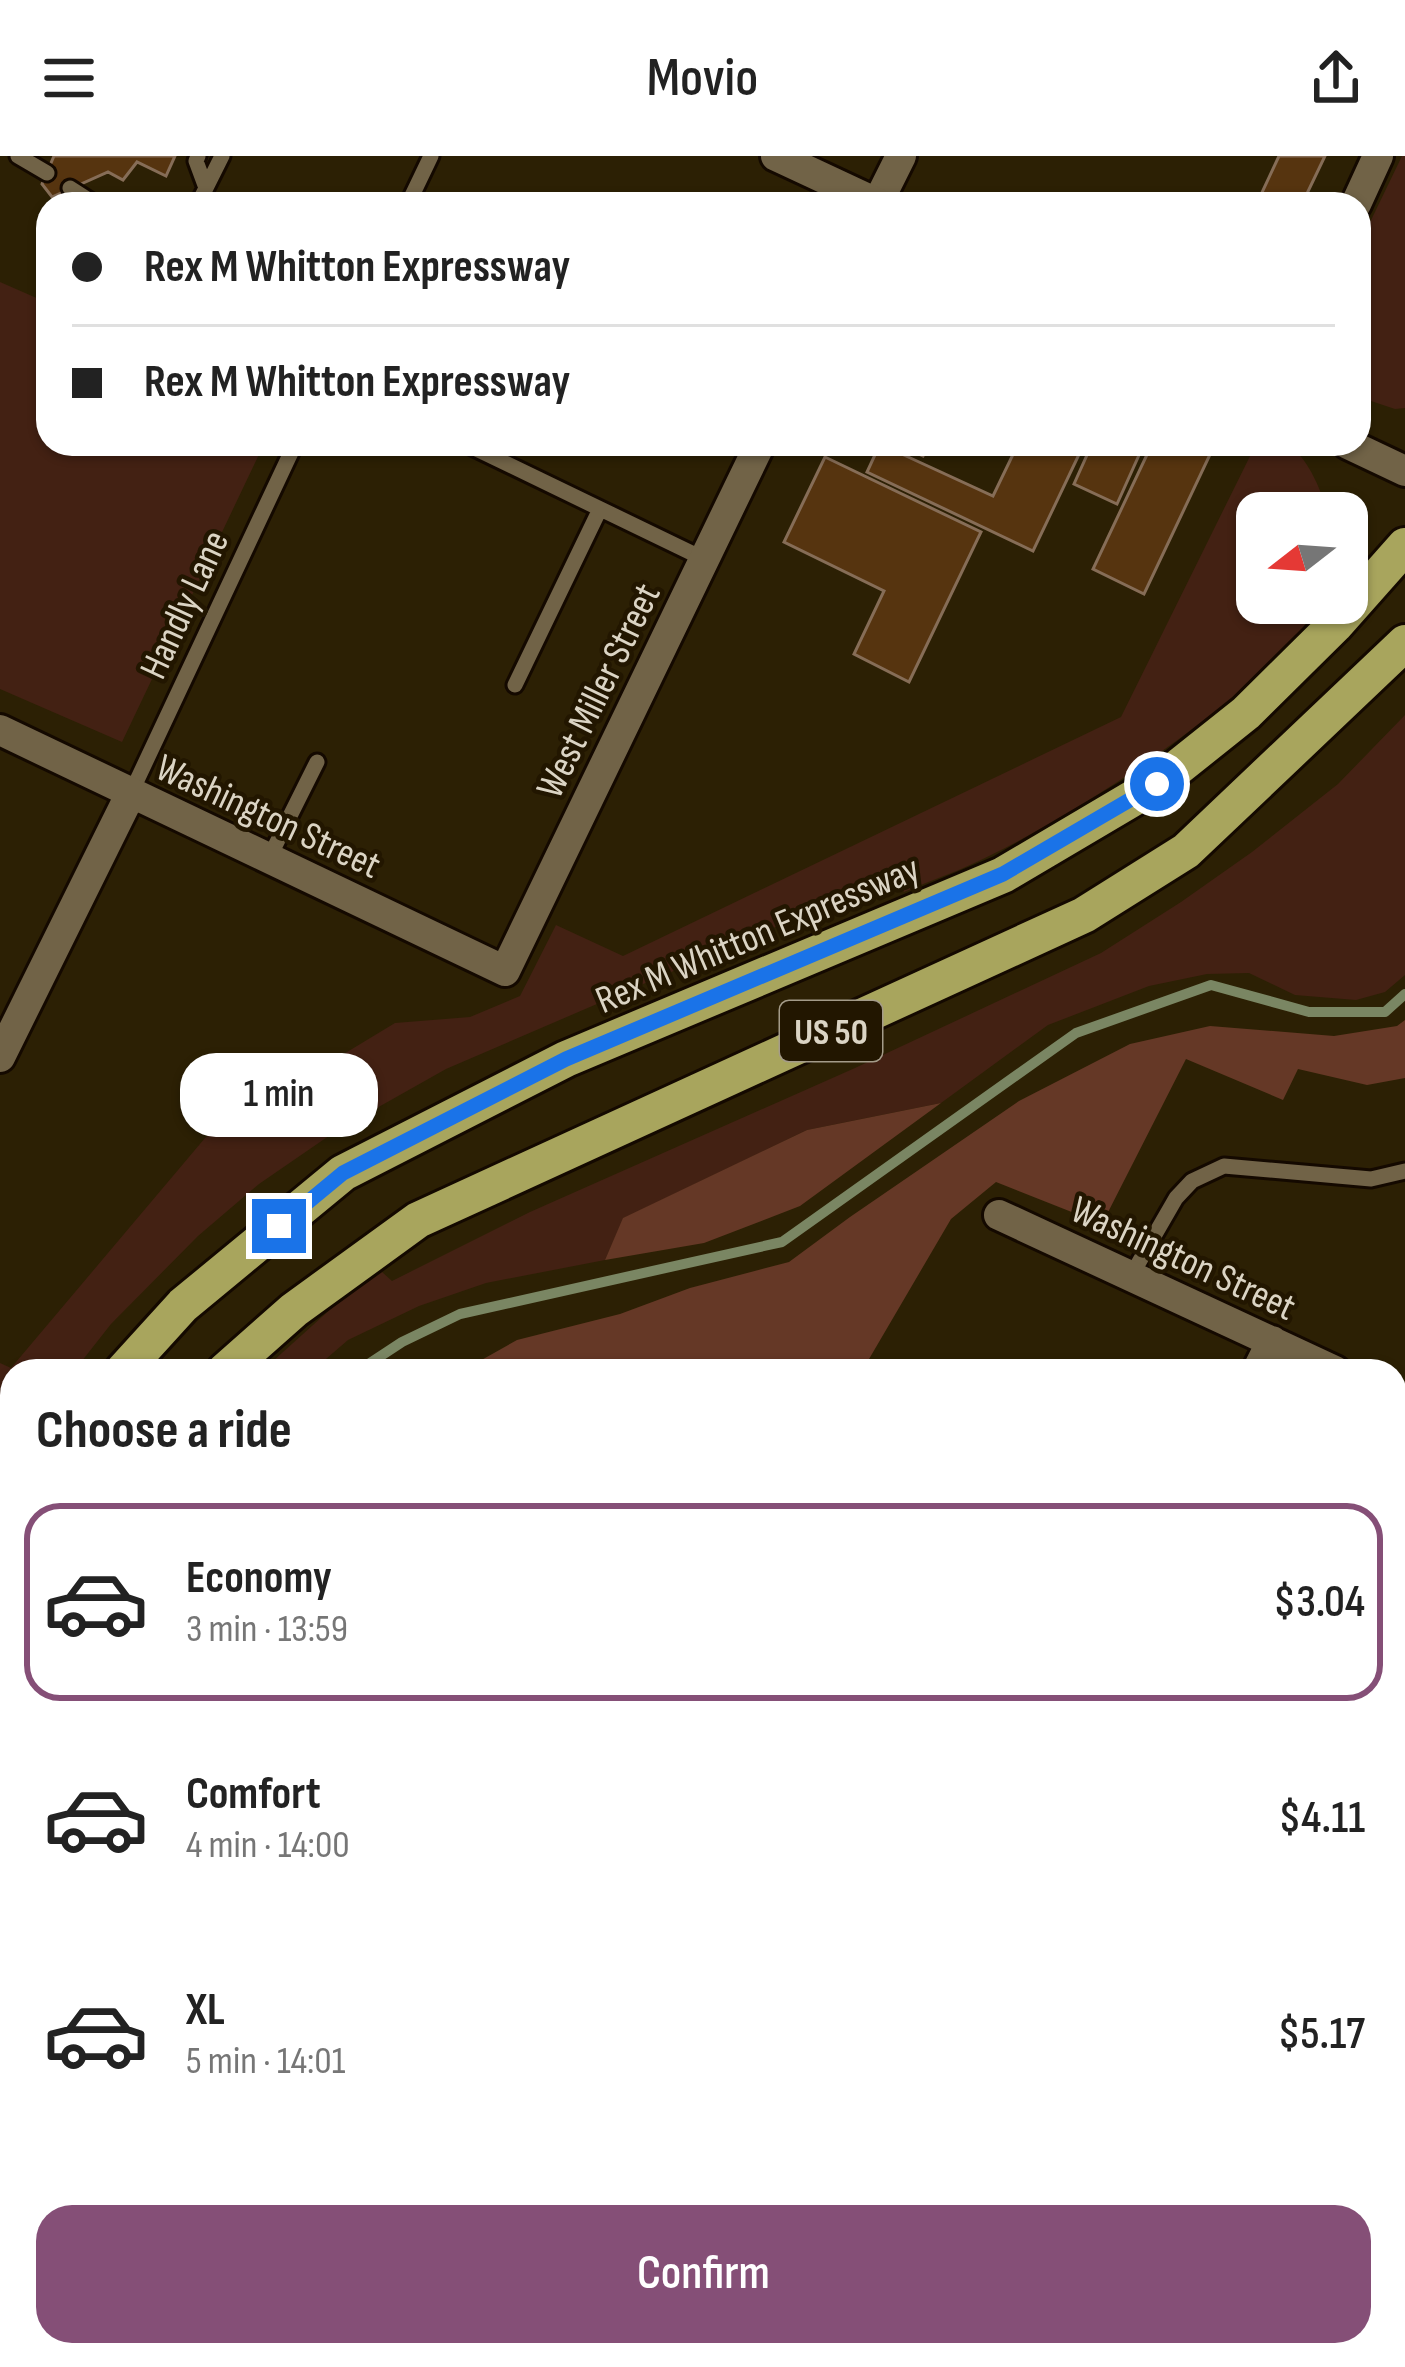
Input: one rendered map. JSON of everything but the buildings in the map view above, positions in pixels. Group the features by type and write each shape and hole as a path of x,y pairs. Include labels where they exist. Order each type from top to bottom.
{"highway":[{"name":"Rex M Whitton Expressway","path":"134,1359 183,1305 343,1173 566,1059 1003,874 1157,784 1246,713 1335,625 1405,546"},
{"name":"US 50","path":"239,1359 294,1310 418,1220 1084,915 1186,851 1405,643"}],"street":[{"path":"776,156 852,192"},
{"path":"884,192 901,156"},
{"path":"1362,192 1378,156"},
{"path":"1371,455 1405,471"},
{"name":"West Miller Street","path":"505,971 754,456"},
{"name":"Washington Street","path":"0,730 505,971"},
{"path":"0,1057 131,793"},
{"name":"Washington Street","path":"999,1215 1310,1359"},
{"path":"1263,1359 1272,1341"}],"lane":[{"path":"18,156 47,173"},
{"path":"198,156 206,188"},
{"path":"204,192 222,156"},
{"path":"414,192 430,156"},
{"path":"70,188 76,192"},
{"name":"Handly Lane","path":"131,793 289,456"},
{"path":"491,456 704,560"},
{"path":"515,685 600,509"},
{"path":"269,858 317,762"},
{"path":"1131,1276 1176,1198 1192,1181 1224,1166 1371,1179 1405,1171"}],"shaded area":[{"path":"1405,156 1405,408 1371,401 1371,220"},
{"path":"0,282 36,298 36,456 258,456 122,742 0,689"},
{"path":"1250,456 1301,456 1321,492 1236,492 1236,624 1305,624 1245,688 1162,751 1049,824 979,861 904,892 894,876 446,1069 336,1131 259,1184 198,1236 111,1324 83,1359 19,1359 205,1138 395,1023 470,1017 520,996 556,925 623,956 1121,717"},
{"path":"1405,715 1405,975 1385,992 1356,1000 1295,995 1249,973 1207,974 1149,986 1048,1025 941,1103 807,1130 624,1218 605,1260 486,1283 419,1306 348,1340 326,1359 275,1359 333,1307 382,1272 392,1281 530,1212 1101,953 1252,852 1338,784"},
{"path":"1405,1020 1405,1078 1367,1085 1298,1069 1283,1100 1186,1059 1102,1224 996,1182 951,1219 869,1359 483,1359 517,1340 789,1262 1019,1101 1130,1044 1210,1026 1334,1036 1397,1026"},
{"path":"941,1103 800,1206 704,1243 605,1260 623,1218 807,1130"}],"waterway":[{"path":"376,1359 460,1314 782,1242 1076,1033 1211,985 1309,1012 1385,1012 1405,994"}],"route":[{"path":"279,1226 343,1173 566,1059 1003,874 1157,784"}]}
